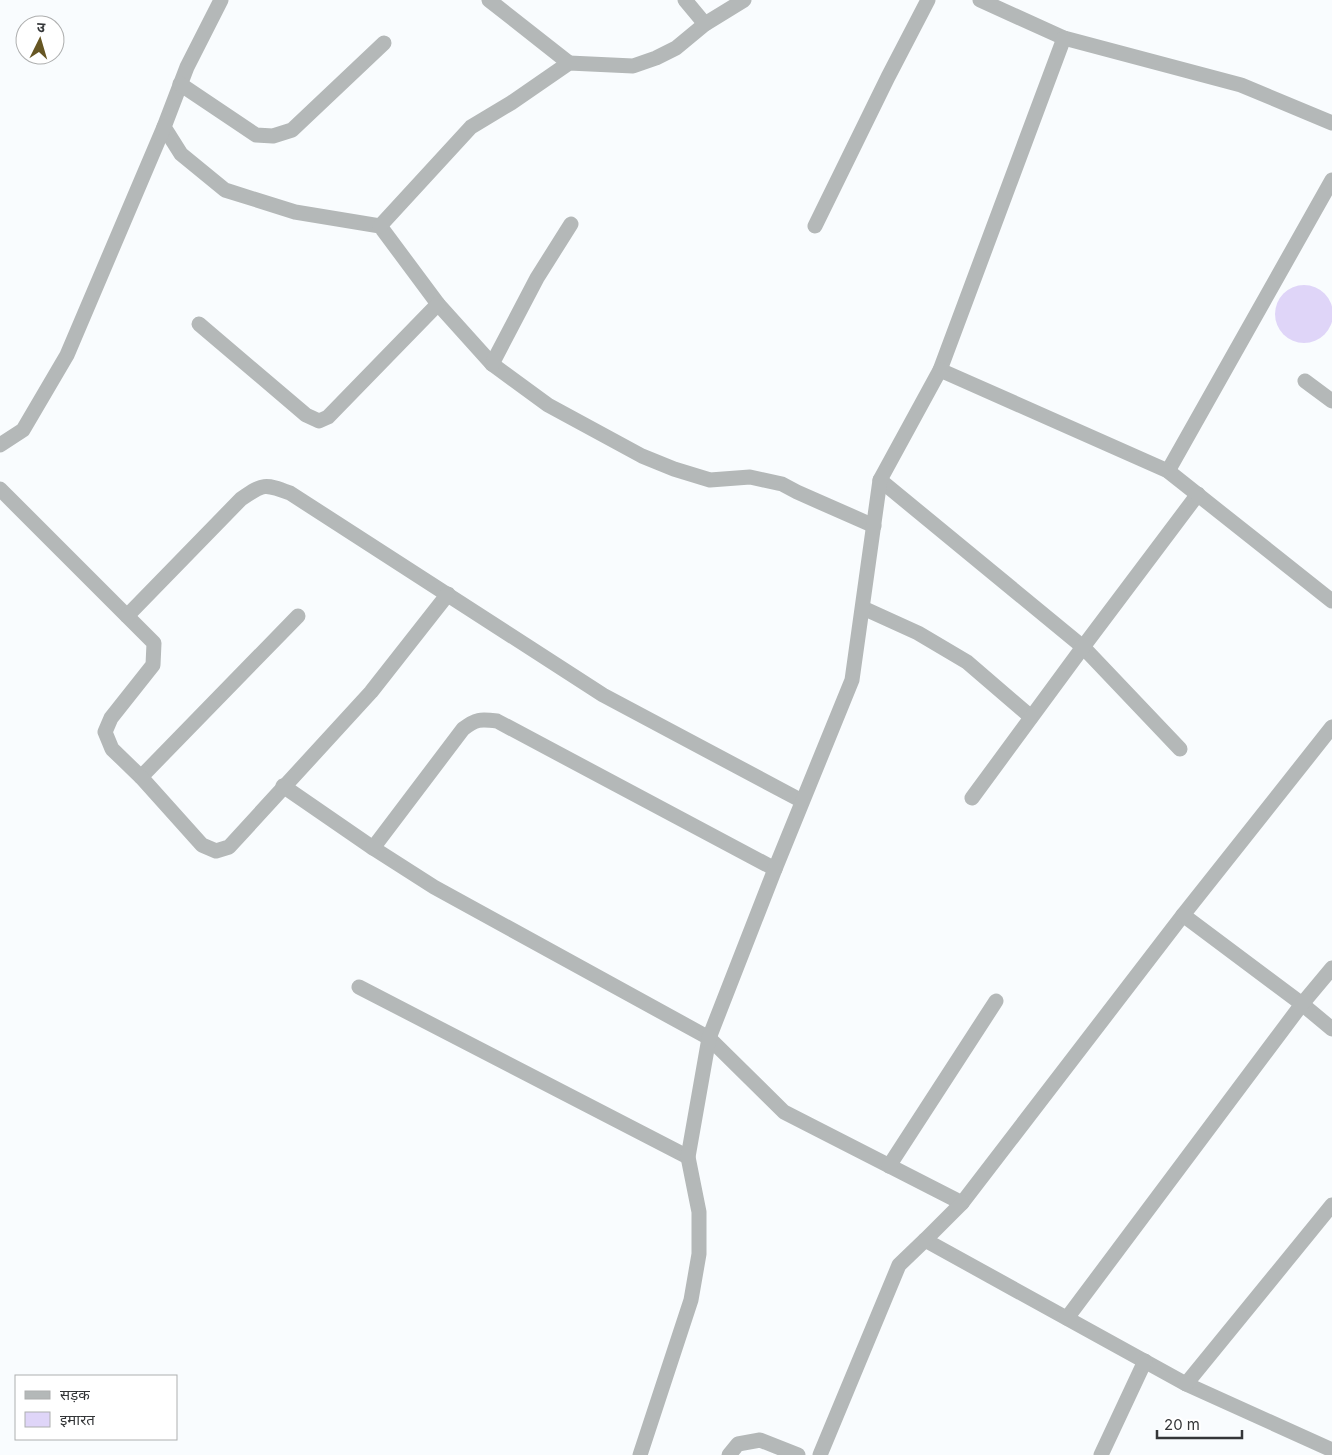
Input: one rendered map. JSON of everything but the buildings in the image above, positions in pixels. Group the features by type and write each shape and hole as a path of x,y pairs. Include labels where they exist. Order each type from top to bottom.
{"street":[{"path":"0,446 22,430 67,355 164,127 187,67 221,0"},
{"path":"489,0 569,62 633,66 656,58 676,48 705,24 744,0"},
{"path":"684,0 705,24"},
{"path":"815,226 928,0"},
{"path":"983,0 1064,38 1241,85 1332,123"},
{"path":"640,1455 691,1300 699,1254 699,1212 688,1157 709,1038 802,801 852,680 880,480 940,370 1064,38"},
{"path":"180,84 256,134 272,136 292,130 384,42"},
{"path":"380,226 471,127 511,103 569,62"},
{"path":"164,127 182,154 225,190 295,212 380,226 438,304 492,364 548,405 642,456 666,466 710,480 750,477 782,484 874,526"},
{"path":"1168,471 1332,180"},
{"path":"492,364 537,278 570,224"},
{"path":"199,324 306,415 319,421 328,418 438,304"},
{"path":"940,370 1168,471 1332,601"},
{"path":"1305,381 1332,401"},
{"path":"880,480 1083,647 1180,749"},
{"path":"127,616 241,499 263,485 275,487 290,493 603,696 802,801"},
{"path":"0,488 154,644 153,665 111,718 105,732 112,749 141,777 202,845 216,851 230,847 371,692 448,594"},
{"path":"972,798 1198,494"},
{"path":"862,608 918,634 967,662 1031,717"},
{"path":"141,777 298,616"},
{"path":"373,848 463,729 475,720 485,720 496,721 775,869"},
{"path":"820,1455 899,1265 962,1203 1183,915 1332,727"},
{"path":"284,786 373,848 434,887 709,1038 784,1112 962,1203"},
{"path":"1183,915 1302,1004 1332,1030"},
{"path":"1067,1318 1302,1004 1332,968"},
{"path":"359,987 688,1157"},
{"path":"889,1166 996,1001"},
{"path":"1186,1384 1332,1205"},
{"path":"925,1240 1186,1384 1327,1447"},
{"path":"1101,1455 1145,1361"},
{"path":"729,1455 738,1444 760,1440 798,1455"}]}
